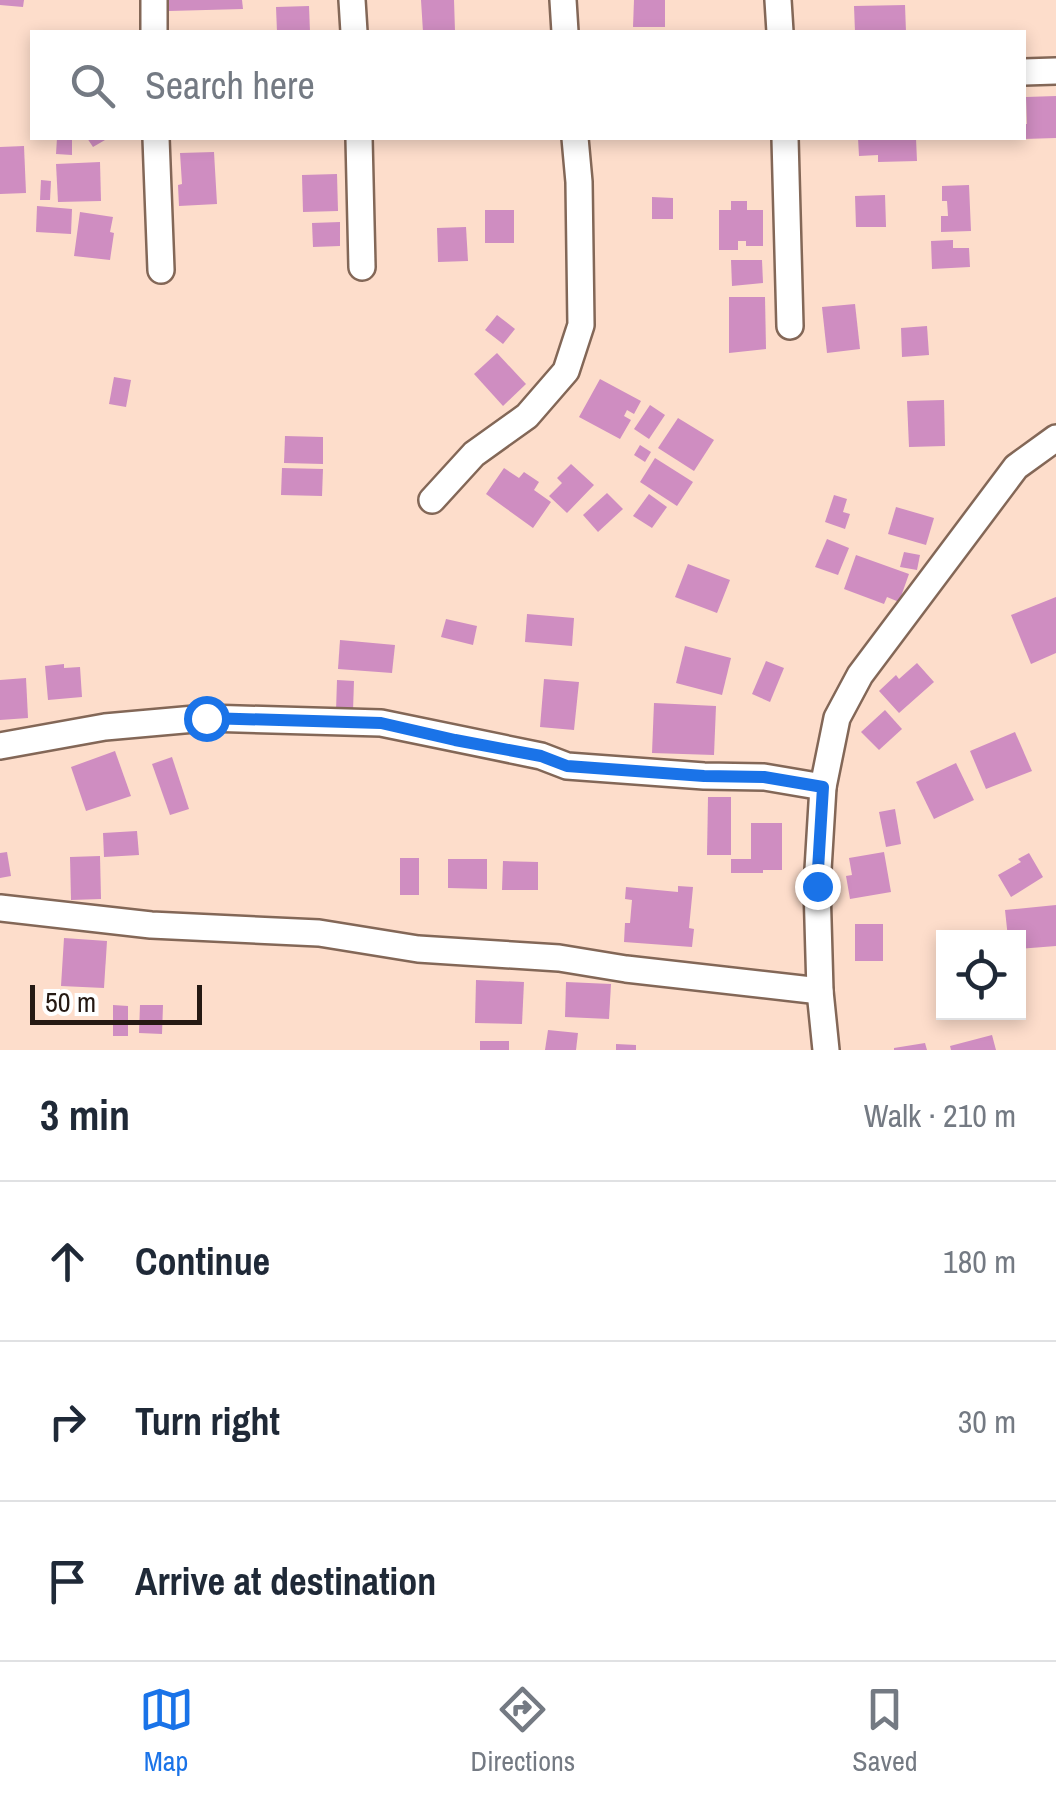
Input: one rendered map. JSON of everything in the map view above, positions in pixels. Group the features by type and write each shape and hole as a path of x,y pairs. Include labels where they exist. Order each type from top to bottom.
{"street":[{"path":"154,0 154,30"},
{"path":"352,0 354,30"},
{"path":"563,0 564,30"},
{"path":"778,0 780,30"},
{"path":"1026,72 1056,71"},
{"path":"156,140 161,270"},
{"path":"360,140 362,266"},
{"path":"432,500 474,454 527,416 566,372 581,325 580,182 574,140"},
{"path":"785,140 790,326"},
{"path":"826,1050 817,886 823,787 838,718 860,675 1016,467 1056,438"},
{"path":"0,746 105,727 206,718 381,723 541,756 567,766 764,777 823,787"},
{"path":"0,908 152,925 319,933 418,949 559,958 820,992"}],"building":[{"path":"0,0 24,0 23,7 0,5"},
{"path":"169,0 242,0 243,9 169,11"},
{"path":"421,0 454,0 455,30 423,30"},
{"path":"634,0 665,0 665,27 633,27"},
{"path":"905,5 906,30 855,30 854,6"},
{"path":"309,6 310,30 277,30 276,7"},
{"path":"1056,96 1056,138 1026,139 1026,97"},
{"path":"57,140 72,140 72,155 56,154"},
{"path":"858,140 916,140 917,161 878,162 878,155 859,156"},
{"path":"24,146 26,193 0,194 0,147"},
{"path":"214,152 217,204 179,206 180,153"},
{"path":"100,162 101,201 58,202 56,164"},
{"path":"337,174 338,211 303,212 302,175"},
{"path":"41,180 51,181 50,200 40,200"},
{"path":"969,185 971,231 941,232 941,216 948,216 942,186"},
{"path":"885,195 886,227 856,227 855,196"},
{"path":"652,197 673,198 673,219 652,219"},
{"path":"731,201 747,201 747,210 763,210 763,246 746,246 746,241 738,241 738,250 719,250 719,210 731,210"},
{"path":"37,206 72,209 71,234 36,232"},
{"path":"485,210 514,210 514,243 485,243"},
{"path":"80,212 113,217 110,260 74,256"},
{"path":"340,222 340,246 313,247 312,223"},
{"path":"466,227 468,261 438,262 437,228"},
{"path":"953,240 953,248 969,248 970,267 932,269 931,241"},
{"path":"731,260 762,260 763,283 732,286"},
{"path":"729,297 765,297 766,349 729,353"},
{"path":"855,304 860,349 827,353 822,307"},
{"path":"497,315 515,329 503,344 485,330"},
{"path":"927,326 929,355 902,357 901,328"},
{"path":"497,353 526,384 503,406 474,374"},
{"path":"114,377 131,380 126,407 109,404"},
{"path":"600,379 641,401 634,414 627,410 624,416 631,420 620,439 579,417"},
{"path":"944,400 945,446 909,447 907,401"},
{"path":"650,405 665,415 649,439 634,429"},
{"path":"678,418 714,440 694,471 658,448"},
{"path":"285,436 323,437 323,464 284,463"},
{"path":"640,445 651,452 645,462 634,455"},
{"path":"655,458 693,482 677,506 640,482"},
{"path":"571,464 594,485 567,513 549,496 562,483 557,478"},
{"path":"282,468 323,469 322,496 281,495"},
{"path":"504,468 519,478 524,472 539,482 534,490 551,502 533,528 486,494"},
{"path":"607,493 623,509 598,532 583,515"},
{"path":"649,494 667,507 652,528 633,516"},
{"path":"834,495 847,499 843,512 850,514 845,529 825,522"},
{"path":"896,507 934,518 926,545 888,534"},
{"path":"827,539 849,548 838,575 815,567"},
{"path":"904,552 920,555 917,570 900,567"},
{"path":"856,555 909,574 899,602 887,597 884,604 844,589"},
{"path":"688,564 730,580 717,613 675,597"},
{"path":"1056,597 1056,653 1031,664 1011,615"},
{"path":"527,614 574,618 572,646 525,642"},
{"path":"446,619 477,626 473,645 441,637"},
{"path":"340,640 395,645 392,673 338,669"},
{"path":"685,646 731,658 722,695 676,683"},
{"path":"766,661 784,668 770,702 752,694"},
{"path":"917,663 934,682 899,713 879,691"},
{"path":"64,664 64,668 80,667 82,697 48,700 45,666"},
{"path":"26,678 28,718 0,720 0,680"},
{"path":"544,679 579,682 574,730 540,727"},
{"path":"337,680 354,681 353,711 336,711"},
{"path":"654,703 716,706 714,755 652,753"},
{"path":"885,710 902,729 879,750 861,732"},
{"path":"1015,732 1032,771 986,789 970,751"},
{"path":"115,751 131,796 86,811 71,767"},
{"path":"172,757 189,809 170,815 152,764"},
{"path":"956,763 974,800 934,819 916,782"},
{"path":"708,797 731,797 731,855 707,855"},
{"path":"895,809 901,844 886,847 879,812"},
{"path":"751,823 782,823 782,870 731,873 731,859 751,859"},
{"path":"137,831 139,855 104,857 103,833"},
{"path":"7,852 11,876 0,878 0,853"},
{"path":"884,852 891,892 850,899 846,876 852,875 849,858"},
{"path":"1029,853 1043,877 1011,897 998,875"},
{"path":"100,856 101,899 71,900 70,857"},
{"path":"400,858 419,858 419,895 400,895"},
{"path":"448,859 487,859 487,889 448,888"},
{"path":"503,861 538,862 538,890 502,890"},
{"path":"678,886 693,887 689,928 694,929 692,947 624,942 632,900 625,899 626,887 678,892"},
{"path":"1056,905 1056,946 1026,948 1026,930 1007,930 1005,910"},
{"path":"855,924 883,924 883,961 855,961"},
{"path":"64,938 107,941 104,988 61,986"},
{"path":"476,980 524,982 522,1024 475,1023"},
{"path":"566,982 611,984 609,1019 565,1017"},
{"path":"113,1005 128,1006 128,1036 113,1036"},
{"path":"140,1005 163,1005 162,1034 139,1033"},
{"path":"548,1030 578,1033 576,1050 545,1050"},
{"path":"992,1035 996,1050 951,1050 950,1046"},
{"path":"480,1041 509,1041 509,1050 480,1050"},
{"path":"925,1043 927,1050 894,1050 894,1048"},
{"path":"616,1044 636,1045 636,1050 616,1050"}],"route":[{"path":"206,718 381,723 541,756 567,766 764,777 823,787 817,886"}]}
